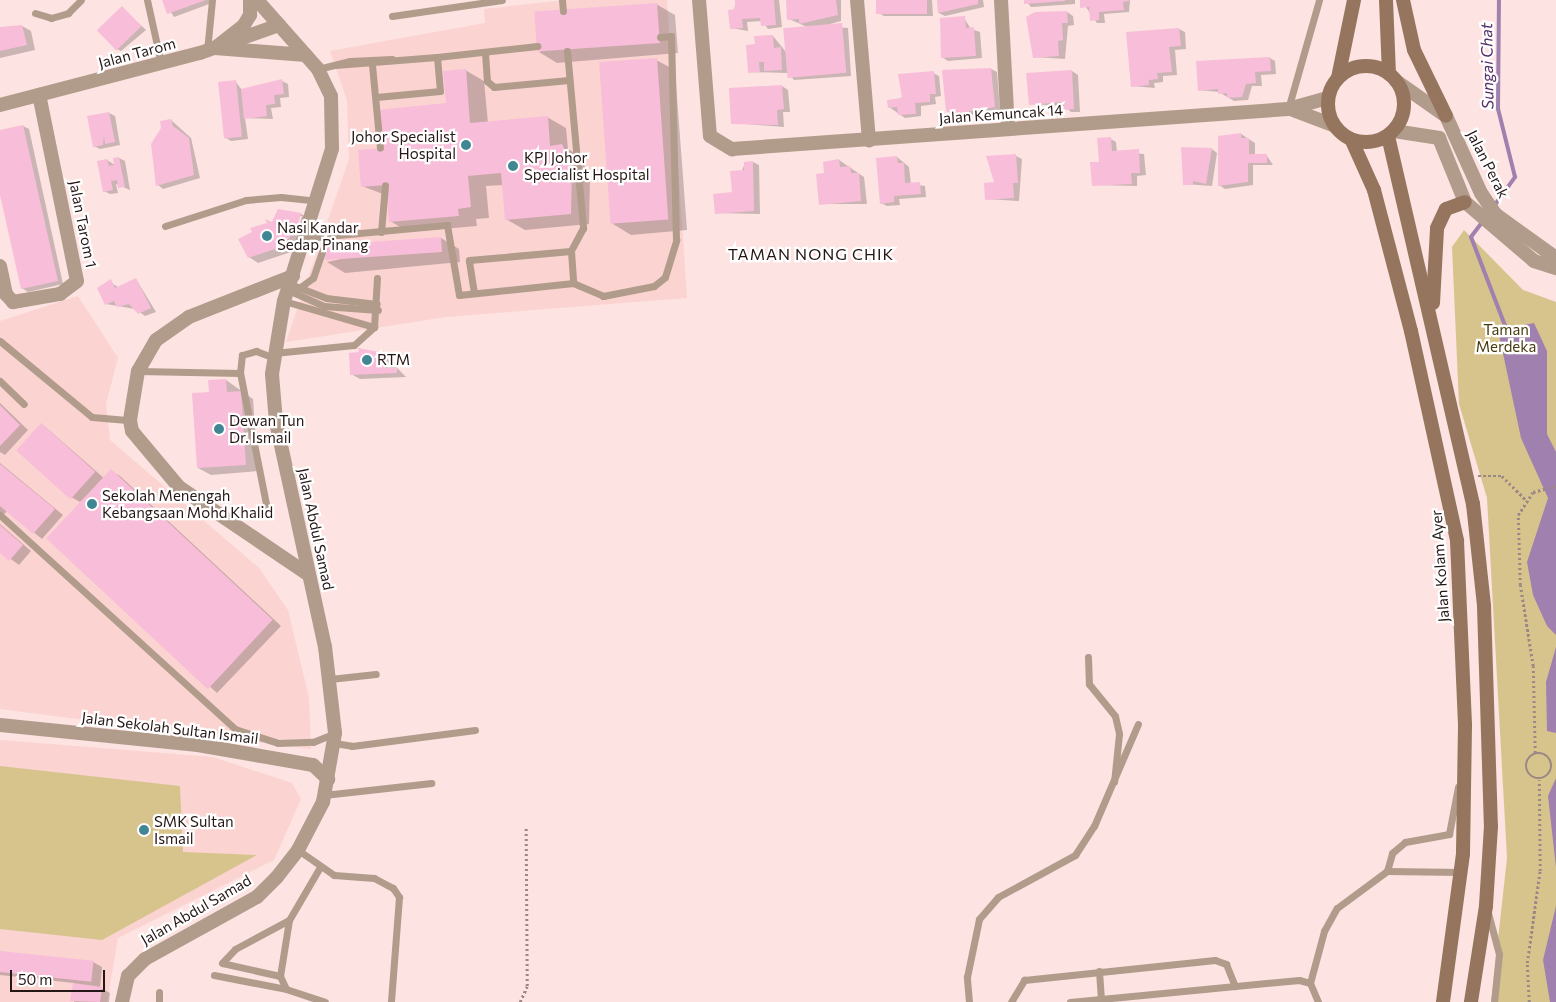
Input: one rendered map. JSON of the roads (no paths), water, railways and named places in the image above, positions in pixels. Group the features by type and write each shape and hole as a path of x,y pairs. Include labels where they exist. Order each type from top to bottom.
{"main road":[{"path":"1354,0 1338,78 1328,98 1333,125 1352,140 1370,143 1391,133"},
{"path":"1386,0 1393,77 1404,101 1391,133 1473,504 1484,606 1491,826 1486,906 1471,1002"},
{"path":"1403,0 1414,50 1446,116"},
{"path":"1338,78 1363,66 1393,77"},
{"name":"Jalan Kolam Ayer","path":"1352,140 1374,190 1451,501 1459,579 1464,764 1461,872 1443,1002"},
{"path":"1433,329 1437,228 1446,209 1468,204"}],"street":[{"path":"211,50 244,25 250,15 250,0"},
{"name":"Jalan Abdul Samad","path":"122,1002 121,993 135,967 257,897 298,850 324,795 335,738 330,679 276,422 274,356 291,288 318,202 332,149 331,96 318,68 257,0"},
{"name":"Jalan Kemuncak 14","path":"699,0 710,136 718,143 732,149 1288,109 1328,98"},
{"path":"857,0 869,140"},
{"path":"1001,0 1008,129"},
{"name":"Jalan Tarom","path":"1,102 39,95 211,50 279,25"},
{"path":"211,50 306,55"},
{"path":"1393,77 1446,116"},
{"name":"Jalan Tarom 1","path":"0,266 13,302 60,294 77,281 39,95"},
{"name":"Jalan Kemuncak 14","path":"1288,109 1333,125"},
{"name":"Jalan Perak","path":"1446,116 1481,193 1490,219 1534,261 1556,268"},
{"name":"Jalan Perak","path":"1391,133 1439,138 1468,204 1556,258"},
{"path":"291,288 172,328 156,340 138,372 130,420 132,431 179,487 309,575"},
{"name":"Jalan Sekolah Sultan Ismail","path":"0,725 207,747 313,765 328,779"}],"lane":[{"path":"35,13 51,18 68,12 81,0"},
{"path":"147,0 161,63"},
{"path":"211,50 212,0"},
{"path":"392,16 502,0"},
{"path":"562,0 563,11"},
{"path":"1288,109 1319,0"},
{"path":"306,238 447,225 459,295 573,283 595,296 633,293 665,277 673,258 671,36 660,37"},
{"path":"335,65 372,65 398,60 485,53 537,46"},
{"path":"567,51 583,228 571,251 573,283"},
{"path":"485,53 487,82 494,87 569,80"},
{"path":"376,98 440,91 437,57"},
{"path":"318,68 381,58 398,60"},
{"path":"372,65 380,148"},
{"path":"380,232 385,185"},
{"path":"165,226 246,200 281,197 318,202"},
{"path":"291,288 313,278 323,249"},
{"path":"474,293 469,260 571,251"},
{"path":"268,514 240,373 242,356 256,351 274,356 354,345 374,327 377,307 377,278"},
{"path":"291,288 324,306 377,307"},
{"path":"291,288 326,298 377,307"},
{"path":"291,288 374,327"},
{"path":"0,341 92,417 130,420"},
{"path":"138,372 240,373"},
{"path":"0,381 24,404"},
{"path":"0,515 235,729 278,743 313,742 335,738 352,746 475,730"},
{"path":"1088,657 1089,684 1115,716 1119,734 1114,785"},
{"path":"330,679 376,674"},
{"path":"969,1002 967,977 979,919 998,897 1076,855 1114,785 1138,724"},
{"path":"1387,871 1392,853 1405,842 1448,834 1464,764"},
{"path":"324,795 431,783"},
{"path":"298,850 334,876 374,878 393,888 399,898 391,1002"},
{"path":"286,989 280,976 288,920 320,867"},
{"path":"1318,1002 1310,983 1324,931 1337,908 1387,871 1461,872"},
{"path":"1486,906 1499,954 1494,1002"},
{"path":"280,976 222,964 235,949 288,920"},
{"path":"1011,1002 1024,980 1215,960 1229,969 1235,986"},
{"path":"1099,971 1101,999"},
{"path":"214,976 286,989 326,1002"},
{"path":"1070,1002 1235,986 1310,983"},
{"path":"159,992 159,1002"},
{"path":"1152,994 1153,1002"}],"waterway":[{"name":"Sungai Chat","path":"1494,206 1515,177 1498,109 1499,0"},
{"name":"Sungai Chat","path":"1483,221 1471,237 1507,331"}],"place":[{"name":"Johor Specialist Hospital","path":"466,145"},
{"name":"KPJ Johor Specialist Hospital","path":"513,166"},
{"name":"Nasi Kandar Sedap Pinang","path":"267,236"},
{"name":"RTM","path":"367,360"},
{"name":"Dewan Tun Dr. Ismail","path":"219,429"},
{"name":"Sekolah Menengah Kebangsaan Mohd Khalid","path":"92,504"},
{"name":"SMK Sultan Ismail","path":"144,830"}],"district":[{"name":"TAMAN NONG CHIK","path":"811,254"}],"park label":[{"name":"Taman Merdeka","path":"1506,338"}]}
